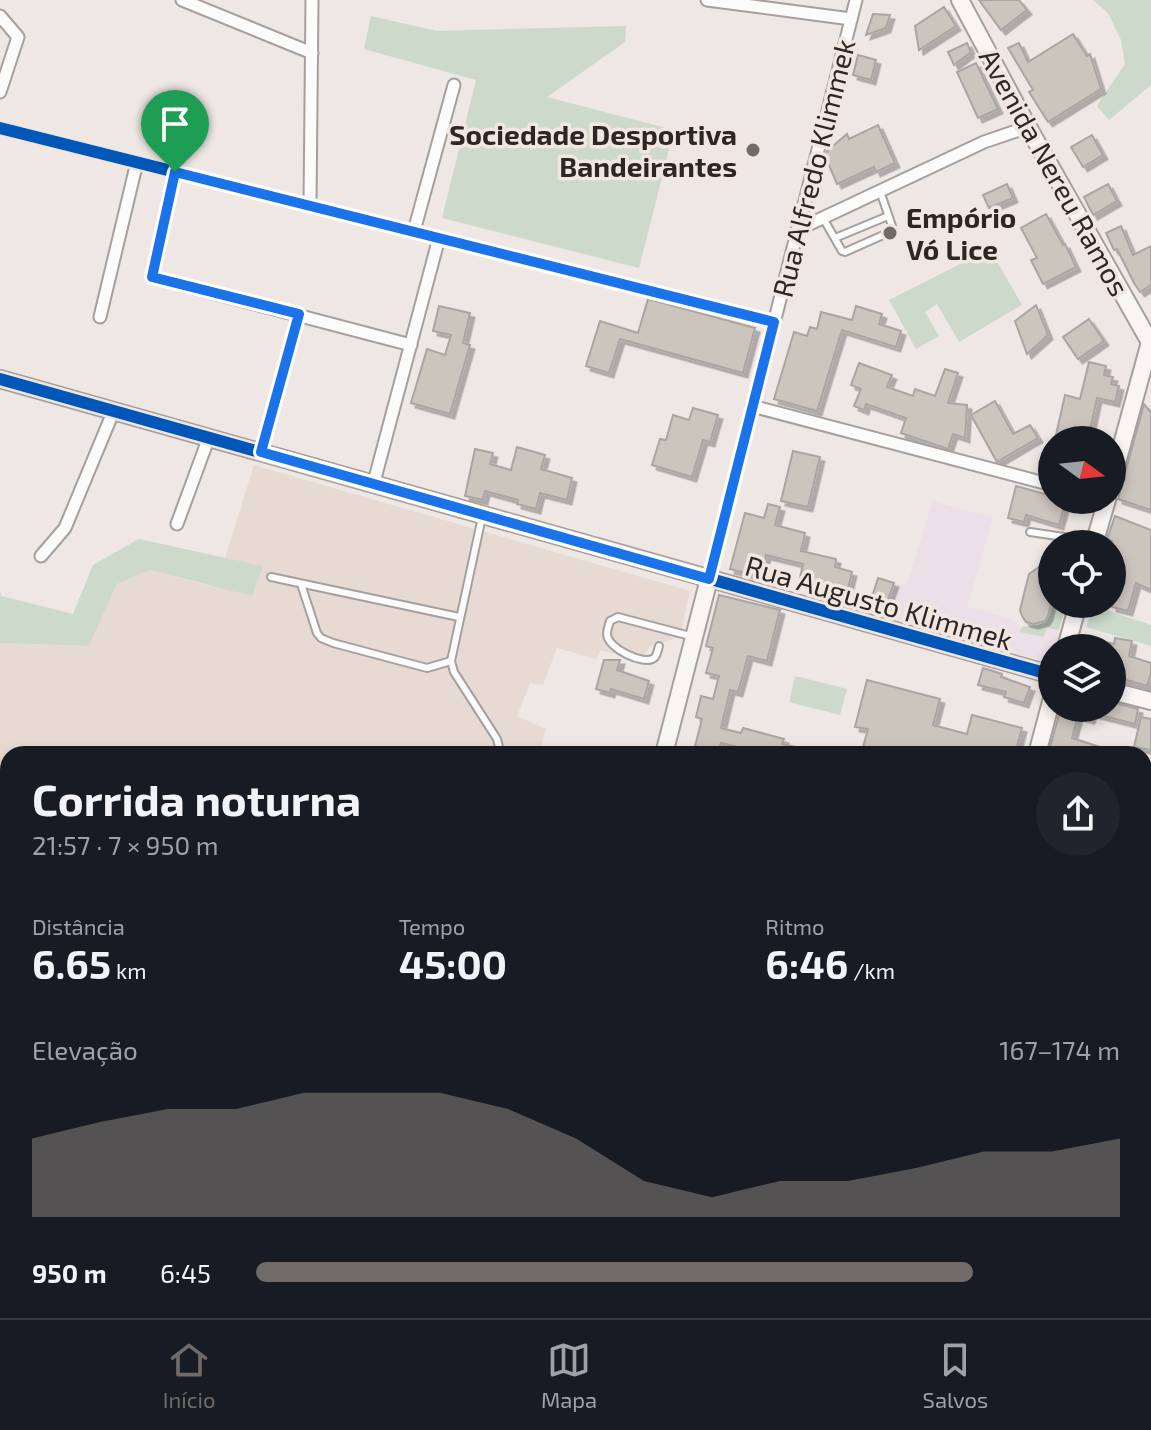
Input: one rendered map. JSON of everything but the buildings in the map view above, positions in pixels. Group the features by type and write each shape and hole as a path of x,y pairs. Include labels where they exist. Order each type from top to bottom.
{"street":[{"path":"182,0 312,53"},
{"path":"310,205 312,0"},
{"path":"707,0 851,19"},
{"name":"Rua Alfredo Klimmek","path":"666,746 856,0"},
{"name":"Avenida Nereu Ramos","path":"960,0 1151,343"},
{"path":"0,16 18,37 0,92"},
{"path":"414,231 454,85"},
{"path":"797,230 984,142 1028,127"},
{"path":"0,128 774,322"},
{"path":"100,317 137,162"},
{"path":"175,172 152,277 411,345"},
{"path":"374,482 439,238"},
{"path":"261,452 299,314"},
{"path":"1126,431 1151,343"},
{"name":"Rua Augusto Klimmek","path":"0,379 1038,671"},
{"path":"752,406 1038,481"},
{"path":"41,556 65,528 114,410"},
{"path":"177,524 209,437"},
{"path":"1126,695 1151,701"},
{"path":"1039,746 1046,722"}],"lane":[{"path":"823,218 842,251 847,252 890,232 892,226 880,191"},
{"path":"835,238 888,216"},
{"path":"482,514 451,661 454,672 499,746"},
{"path":"1030,532 1038,533"},
{"path":"271,577 459,617"},
{"path":"301,584 321,638 427,668 451,661"},
{"path":"659,646 656,657 647,660 622,653 606,634 610,621 618,617 694,637"}],"shaded area":[{"path":"254,465 690,591 680,637 650,646 640,662 601,650 596,659 557,648 543,685 530,683 517,716 546,729 541,746 0,746 0,643 89,646 117,584 150,570 210,586 262,566 225,558"},
{"path":"933,501 993,518 967,607 1012,619 1022,627 1021,632 1038,636 1038,659 885,617 886,605 895,584 907,585"},
{"path":"1047,628 1059,630 1058,634 1044,634"}],"green space":[{"path":"1093,0 1151,0 1151,85 1109,120 1097,106 1125,64 1121,40 1108,13"},
{"path":"371,16 437,31 626,26 625,42 547,97 674,130 639,268 442,218 476,80 364,49"},
{"path":"990,249 1022,305 959,342 937,304 925,312 939,336 916,349 889,300"},
{"path":"139,539 263,566 252,596 150,570 117,584 89,646 0,643 0,590 1,596 73,614 93,565"},
{"path":"1126,617 1151,625 1151,646 1126,639 1126,634 1110,634 1086,627 1089,618"},
{"path":"1048,618 1062,618 1059,630 1047,628 1044,634 1038,636 1020,632 1022,627"},
{"path":"795,676 847,689 840,715 789,702"}],"cycle path":[{"path":"0,128 774,322"},
{"path":"0,379 1038,671"}],"place":[{"name":"Sociedade Desportiva Bandeirantes","path":"753,150"},
{"name":"Empório Vó Lice","path":"890,233"}],"route":[{"path":"175,172 774,322 709,579 261,452 299,314 152,277 175,172"}]}
